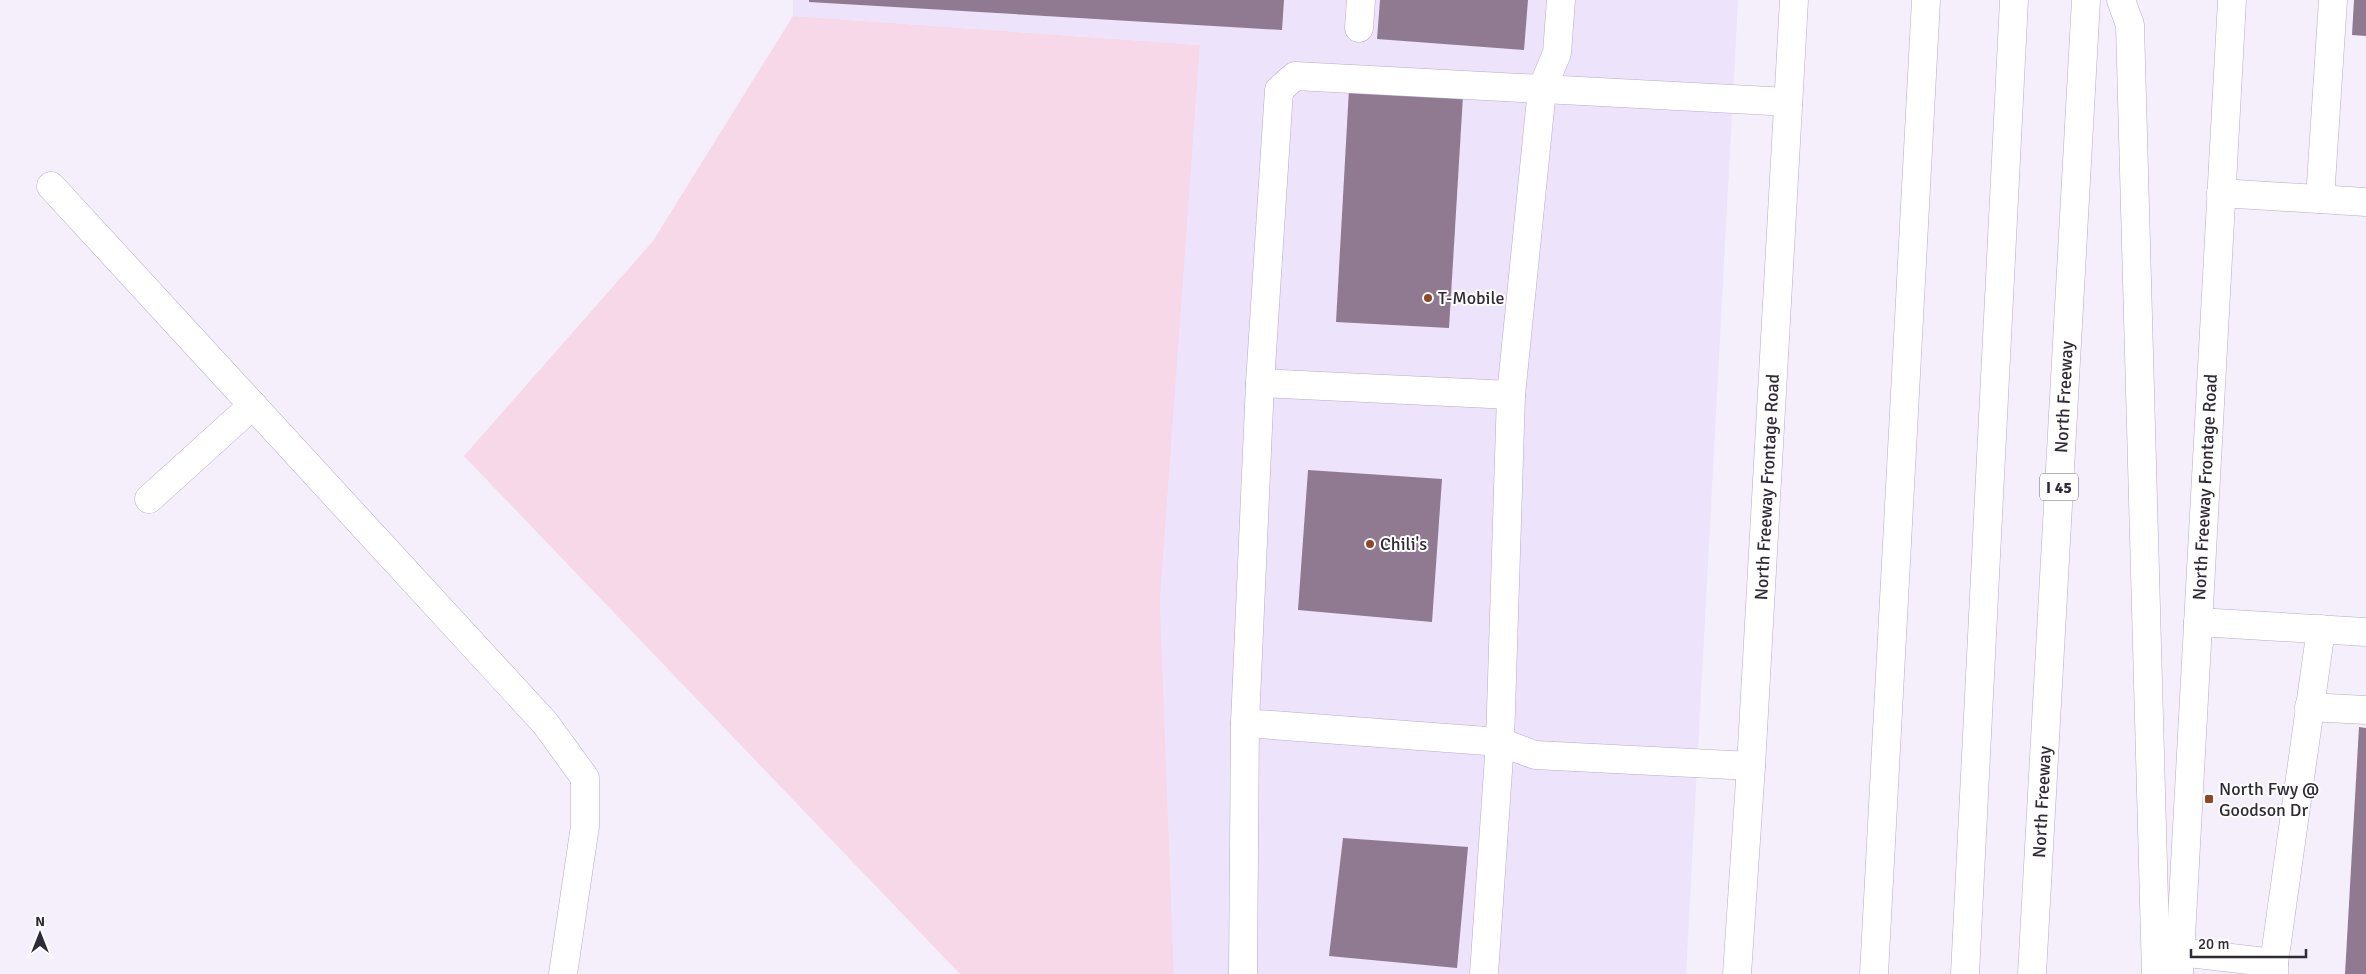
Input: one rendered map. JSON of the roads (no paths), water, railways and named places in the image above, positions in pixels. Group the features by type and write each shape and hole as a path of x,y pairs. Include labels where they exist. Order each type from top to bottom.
{"main road":[{"path":"1359,28 1361,0"},
{"path":"1484,974 1500,742 1511,395 1542,89 1557,54 1561,0"},
{"name":"North Freeway Frontage Road","path":"1737,974 1751,766 1794,0"},
{"path":"1874,974 1926,0"},
{"path":"1965,974 2014,0"},
{"name":"North Freeway","path":"2032,974 2086,0"},
{"path":"2121,0 2130,25 2156,974"},
{"name":"North Freeway Frontage Road","path":"2180,963 2232,0"},
{"path":"2320,199 2334,0"},
{"path":"1243,974 1245,723 1260,383 1279,90 1295,76 1788,102"},
{"path":"51,186 545,723 585,778 585,826 563,974"},
{"path":"2221,193 2366,202"},
{"path":"1260,383 1511,395"},
{"path":"149,499 253,405"},
{"path":"2198,622 2366,632"},
{"path":"2180,963 2274,969 2321,629"},
{"path":"2309,707 2366,710"},
{"path":"1245,723 1500,742 1535,755 1751,766"}],"place":[{"name":"T-Mobile","path":"1428,298"},
{"name":"Chili's","path":"1370,544"},
{"name":"North Fwy @ Goodson Dr","path":"2209,799"}]}
